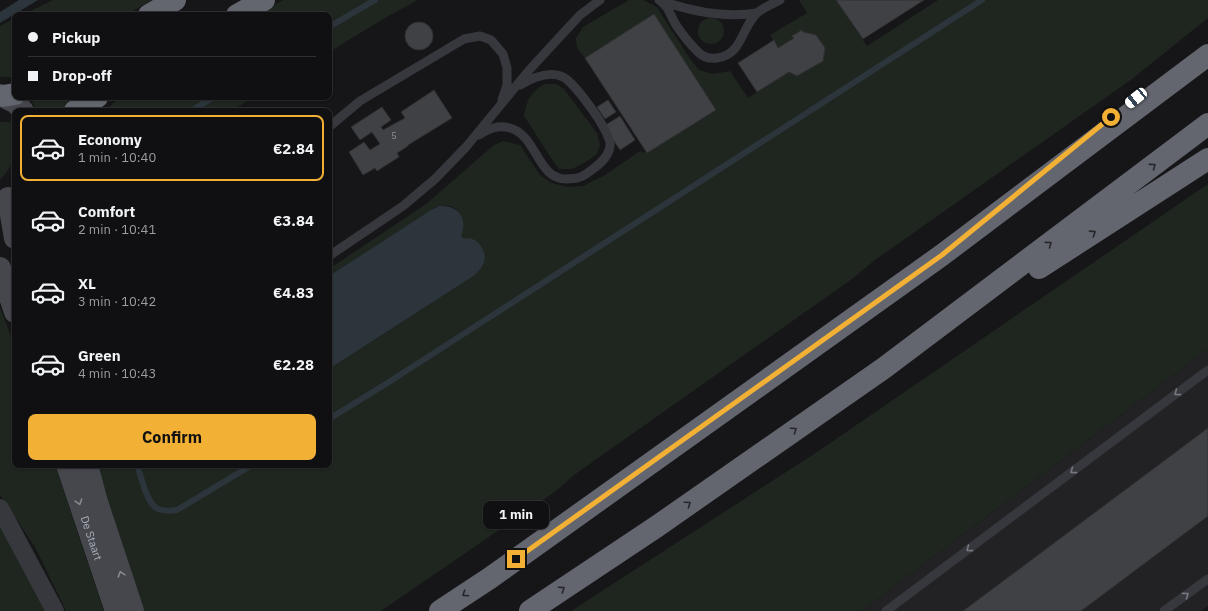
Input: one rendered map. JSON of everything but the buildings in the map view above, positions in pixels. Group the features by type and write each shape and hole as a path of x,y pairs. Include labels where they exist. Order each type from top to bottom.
{"highway":[{"path":"154,12 175,0"},
{"path":"242,12 264,0"},
{"path":"942,255 1208,39"},
{"path":"440,611 490,578 942,255 1208,55"},
{"path":"81,108 92,102"},
{"path":"884,368 1208,124"},
{"path":"530,611 656,527 884,368 1208,159"}],"main road":[{"path":"12,100 20,108"},
{"path":"8,198 12,221"},
{"path":"0,268 12,303"},
{"name":"De Staart","path":"68,468 116,611"},
{"name":"De Staart","path":"88,468 97,502 133,611"}],"street":[{"path":"0,508 55,611"}],"lane":[{"path":"332,254 403,206 435,179 473,139 531,68 580,15 600,0"},
{"path":"660,0 668,6 676,24 689,42 698,52 710,59 725,57 736,50 748,23 757,13 780,0"},
{"path":"660,0 700,12 742,15 757,13"},
{"path":"332,124 360,101 464,39 480,36 491,40 503,54 507,85 501,104"},
{"path":"473,139 491,128 504,126 517,130 527,138 535,154 548,172 562,179 580,178 595,168 608,155 611,144 604,127 574,86 563,76 548,74 533,77 515,88"},
{"path":"886,611 1208,370"},
{"path":"1164,611 1208,579"}],"shaded area":[{"path":"19,0 38,0 18,12 12,12 12,16 0,23 0,12"},
{"path":"53,0 152,0 131,12 28,12"},
{"path":"283,0 418,0 332,50 332,12 261,12"},
{"path":"629,0 643,0 657,7 688,56 699,70 713,74 730,71 748,98 789,72 797,76 823,60 825,48 816,35 792,36 794,38 778,48 770,35 807,13 799,0 836,0 867,46 938,0 1208,0 1208,18 1132,79 574,475 556,491 381,611 139,611 94,468 332,468 332,367 475,275 460,236 462,230 462,219 460,214 457,210 447,206 439,206 434,208 332,274 332,267 426,204 494,145 503,141 520,145 540,175 552,183 568,187 583,186 605,175 640,151 647,153 716,110 585,58 577,48 576,38 583,27"},
{"path":"711,18 720,22 724,31 720,40 711,44 702,40 698,31 702,22"},
{"path":"12,20 12,77 0,77 0,26"},
{"path":"544,84 556,84 564,89 597,133 600,145 597,154 586,162 572,169 559,169 524,116 530,97"},
{"path":"36,100 76,100 64,108 35,108 32,102"},
{"path":"117,100 249,100 236,108 108,108"},
{"path":"0,122 10,122 12,127 12,162 0,180"},
{"path":"1208,184 1208,349 862,611 571,611 817,452"},
{"path":"439,206 446,206 457,210 462,218 463,224 461,236 463,238 471,239 481,245 485,255 482,267 475,275 332,367 332,274"},
{"path":"0,307 12,339 12,468 56,468 104,611 66,611 35,547 0,495"},
{"path":"1208,349 1208,606 1201,611 862,611"},
{"path":"0,524 49,611 0,611"}],"waterway":[{"path":"332,25 375,0"},
{"path":"332,417 389,382 982,0"},
{"path":"196,108 209,100"},
{"path":"138,468 146,494 152,504 157,509 169,511 177,510 247,468"}],"route":[{"path":"516,559 942,255 1111,117"}]}
